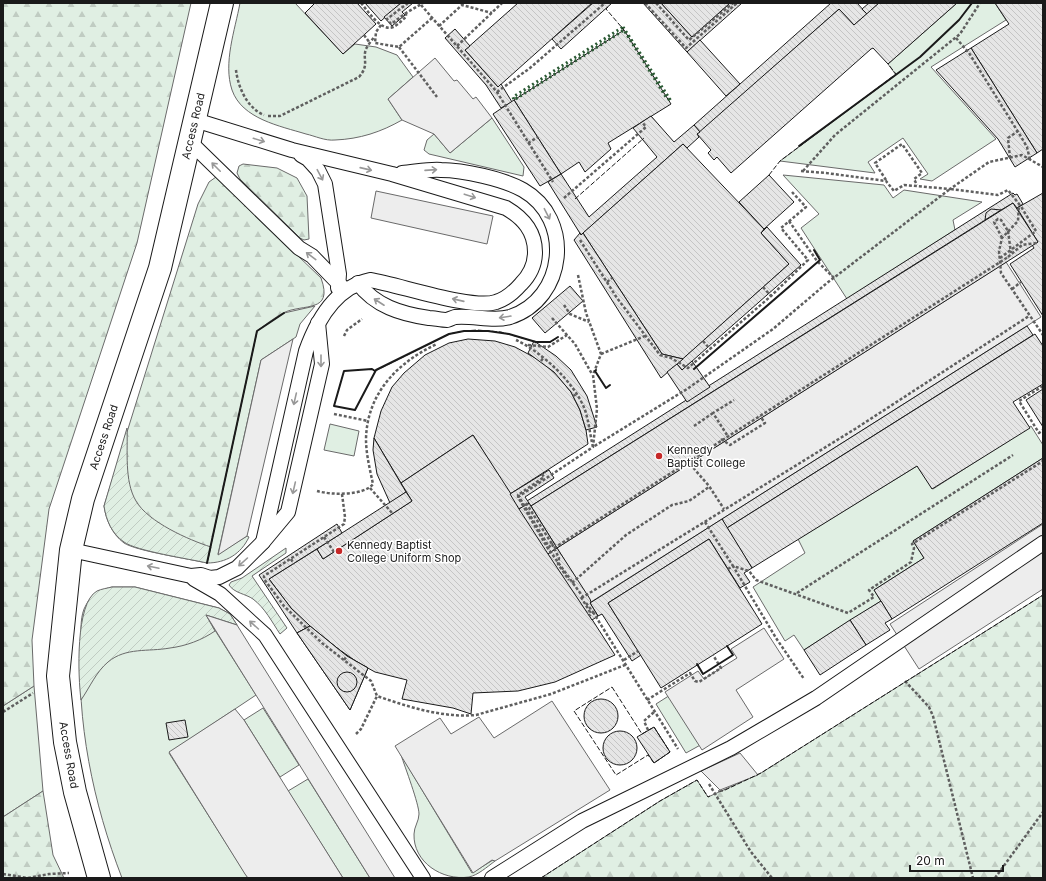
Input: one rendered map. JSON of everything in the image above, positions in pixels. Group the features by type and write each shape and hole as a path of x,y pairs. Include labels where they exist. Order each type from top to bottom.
{"street":[{"name":"Access Road","path":"99,878 75,792 65,742 58,676 71,550 83,500 160,268 222,3"}],"lane":[{"path":"71,550 161,568 191,576 201,575 210,578 228,574 245,561 288,512 322,364 318,322 340,291 358,283 370,280 482,304 496,302 511,294 525,280 533,266 535,251 533,238 528,226 506,208 457,192 392,174 292,150 195,120"},
{"path":"190,142 299,248 312,256 340,291"},
{"path":"292,150 308,159 318,170 325,184 339,274 340,291"},
{"path":"358,283 367,294 389,309 419,317 446,320 455,317 509,317 534,304 544,292 556,265 558,245 547,212 540,203 522,189 485,176 442,170 392,174"},
{"path":"492,878 582,821 731,748 816,698 1043,543"},
{"path":"191,576 197,582 220,594 265,635 423,878"}],"path":[{"path":"361,3 381,26 393,27 406,17 406,13"},
{"path":"408,3 389,17 388,19 391,24 422,4 432,18 480,70 497,92 554,185"},
{"path":"457,46 502,3"},
{"path":"497,92 530,68 605,3"},
{"path":"645,3 686,48 737,3"},
{"path":"656,3 689,40 732,3"},
{"path":"886,181 802,171 835,135 956,38 980,3"},
{"path":"439,26 462,4 492,13"},
{"path":"399,47 432,18"},
{"path":"236,69 240,88 252,107 260,113 270,117 280,116 359,78 365,68 366,49 381,26"},
{"path":"364,35 370,42"},
{"path":"374,37 375,42 399,47 437,98"},
{"path":"956,38 969,53 1028,147 1031,160"},
{"path":"559,202 646,127 642,122"},
{"path":"1010,158 1008,138 1018,131"},
{"path":"528,143 538,137"},
{"path":"918,185 914,179 922,173 902,144 875,163 894,191 904,185 918,185 998,195 1008,190 1036,231 1000,258"},
{"path":"678,748 646,700 625,665 624,660 593,612 537,533 518,497 593,447 687,389 773,329 834,278 950,189 989,162 1022,155 1043,167"},
{"path":"579,238 607,282 660,355 671,358 688,368 771,296 808,260 782,228 806,207 792,192"},
{"path":"1019,204 1018,221 1002,238 999,251 1001,272 1043,335"},
{"path":"1002,238 995,226 995,220 998,219 1001,220 1008,232 1011,253"},
{"path":"789,221 818,261 834,278"},
{"path":"554,548 994,267 1022,245 1036,243"},
{"path":"607,282 612,278"},
{"path":"1012,289 1021,282"},
{"path":"763,287 771,296"},
{"path":"584,304 601,354 593,375"},
{"path":"572,314 589,322"},
{"path":"583,597 855,428 1029,316"},
{"path":"559,326 567,335 593,375 597,410 593,447"},
{"path":"526,345 548,347 567,335"},
{"path":"601,354 645,336"},
{"path":"511,339 526,345 544,357 577,394 585,410 593,447"},
{"path":"703,341 710,349"},
{"path":"442,342 414,355 384,383 375,400 368,421 366,440 373,484 370,488 342,494 345,516 344,524 264,576 264,580 284,606 322,643 370,681 377,696 421,711 464,716 476,715 552,694 625,665"},
{"path":"541,361 544,357"},
{"path":"1043,386 1020,401 1039,433 1043,430"},
{"path":"573,396 577,394"},
{"path":"694,426 734,400"},
{"path":"713,413 727,435"},
{"path":"331,414 368,421"},
{"path":"722,439 730,445 762,426 765,423 760,416"},
{"path":"796,593 1013,455"},
{"path":"728,569 733,566 749,571 756,580 796,593 848,613 874,598 869,590 912,564 914,548 912,544 1043,461"},
{"path":"690,464 710,487 724,509"},
{"path":"542,474 544,477 518,495 549,547 552,544"},
{"path":"572,583 626,535 672,505 689,501 710,487"},
{"path":"370,488 393,514"},
{"path":"526,503 552,544 559,558 558,564 590,612 588,615 593,612"},
{"path":"705,522 776,638 816,698"},
{"path":"324,537 334,552"},
{"path":"291,559 294,564"},
{"path":"624,660 638,651"},
{"path":"646,700 690,673 695,681 699,682 721,668 713,655"},
{"path":"344,660 347,656"},
{"path":"905,682 929,707 933,716 973,878"},
{"path":"3,712 35,691"},
{"path":"353,737 361,729 377,696"},
{"path":"648,730 644,721 654,712"},
{"path":"694,766 711,787 752,852 772,878"},
{"path":"995,878 1043,812"},
{"path":"3,874 28,878 49,874 71,873"}],"green space":[{"path":"3,3 191,3 137,243 49,509 32,640 34,686 3,706"},
{"path":"240,3 295,3 343,54 355,44 376,47 397,55 413,77 388,99 402,120 370,134 353,138 328,140 285,128 253,115 237,100 232,90 230,80 229,58"},
{"path":"957,3 995,3 1006,20 931,67 996,139 932,181 920,179 928,174 903,138 868,162 875,173 780,161 896,75 888,64"},
{"path":"492,118 524,167 523,176 429,154 424,150 427,140 434,134 450,153"},
{"path":"243,164 277,168 297,178 307,196 309,239 304,240 300,238 240,179 237,173 239,166"},
{"path":"783,175 884,185 893,198 904,190 982,202 953,220 955,230 847,299 801,228 819,214"},
{"path":"216,177 321,278 324,289 323,297 320,302 283,313 257,331 207,563 151,552 124,543 110,526 104,506 198,204 209,182"},
{"path":"315,306 300,324 296,337 261,360 218,554 247,536 249,537 237,553 227,559 214,563 207,563 257,331 284,313"},
{"path":"330,424 359,431 354,456 324,450"},
{"path":"1031,426 1043,445 1043,458 913,541 924,558 874,590 881,601 804,650 794,635 785,641 753,587 805,553 798,539 917,466 933,489"},
{"path":"127,428 128,475 132,493 136,501 142,509 159,523 181,535 211,547 207,563 140,549 124,542 113,531 106,516 104,506"},
{"path":"286,548 286,553 252,576 287,628 280,634 268,615 253,599 237,592 229,585 231,582 242,578"},
{"path":"112,587 135,587 219,608 230,614 237,625 206,616 256,695 169,753 248,878 122,878 103,821 95,791 84,731 81,701 81,622 84,609 88,601 94,595 100,591"},
{"path":"112,587 135,587 219,608 230,614 237,625 206,615 215,631 199,640 176,647 130,652 115,657 100,670 81,700 79,659 81,625 85,610 90,598 97,591"},
{"path":"1043,595 1043,878 541,878 660,801 697,780 708,797 761,773"},
{"path":"34,686 43,791 3,817 3,706"},
{"path":"678,690 704,743 686,753 656,704"},
{"path":"263,708 299,765 280,777 244,720"},
{"path":"401,755 472,873 493,860 495,861 476,874 469,877 459,877 439,873 424,861 418,853 415,844 414,831 419,814"},
{"path":"308,779 370,878 343,878 288,791"},
{"path":"43,791 53,855 64,878 3,878 3,817"}],"shaded area":[{"path":"435,58 454,81 457,80 473,99 476,97 492,118 450,153 434,134 402,120 388,99"},
{"path":"376,191 493,216 487,244 371,218"},
{"path":"1006,262 1041,317 591,602 557,548"},
{"path":"293,339 247,536 218,555 261,360"},
{"path":"1043,524 1043,589 919,669 890,624"},
{"path":"206,615 237,625 395,878 370,878"},
{"path":"764,628 784,659 736,690 753,717 702,750 665,692 698,671 704,679 737,658 731,649"},
{"path":"552,701 610,790 495,861 492,860 473,873 395,746 440,718 451,734 479,717 494,738"},
{"path":"235,709 244,720 343,878 248,878 245,874 169,752"},
{"path":"740,753 758,775 720,790 701,771"}],"building":[{"path":"315,3 357,3 376,24 343,54 305,13"},
{"path":"365,3 401,3 381,21"},
{"path":"401,3 413,3 402,12 405,15 392,26 384,17"},
{"path":"518,3 592,3 498,87 465,50"},
{"path":"593,3 612,3 561,49 552,39"},
{"path":"643,3 661,3 692,37 730,3 742,3 687,52"},
{"path":"661,3 730,3 692,37"},
{"path":"831,3 857,3 867,14 854,25 839,9 700,132 694,125"},
{"path":"869,3 879,3 867,14 862,9"},
{"path":"879,3 957,3 888,64 873,48 871,49 731,173 717,157 714,160 708,153 711,150 697,134 839,9 854,25"},
{"path":"995,3 1043,3 1043,149 1037,153 971,48 1009,24"},
{"path":"455,29 470,46 465,50 498,87 501,84 512,102 501,108 486,85 445,38"},
{"path":"624,30 671,104 608,143 611,149 585,172 579,162 561,174 514,100"},
{"path":"700,40 740,84 726,96 687,52"},
{"path":"971,48 1037,153 1015,167 998,139 936,70"},
{"path":"514,100 561,174 540,186 493,114"},
{"path":"651,116 674,142 694,125 700,132 697,134 699,137 687,148 683,144 581,235 548,182 561,174 589,217 657,157 633,128"},
{"path":"683,144 764,229 761,233 789,264 683,359 662,354 583,233"},
{"path":"769,175 794,202 764,229 739,202"},
{"path":"1013,193 1015,195 1017,194 1023,204 1017,208 1013,203 1001,210 531,506 527,501"},
{"path":"1043,193 1043,316 1010,264 1034,248 1032,245 1038,242 1017,208"},
{"path":"1013,203 1038,242 557,548 531,506"},
{"path":"991,209 1001,210 985,220 986,213"},
{"path":"767,227 801,265 682,370 677,364 789,264 761,233"},
{"path":"580,233 581,235 583,233 662,354 683,359 661,378 574,240"},
{"path":"570,286 583,301 545,333 532,318"},
{"path":"1027,326 1033,335 727,528 722,519"},
{"path":"1035,334 1043,346 1043,384 1013,402 1030,428 932,489 917,466 752,568 727,528"},
{"path":"468,339 495,341 515,347 541,361 557,375 571,392 580,410 586,430 588,444 510,494 473,435 401,483 374,438 381,411 392,387 404,373 425,355 449,343"},
{"path":"534,341 556,356 571,370 587,396 597,427 586,430 580,410 571,392 554,372 528,353"},
{"path":"692,361 710,387 687,402 667,372 677,364 682,370"},
{"path":"1043,389 1043,427 1026,400"},
{"path":"473,435 615,655 555,682 518,691 473,693 471,714 453,708 402,699 407,680 375,672 337,648 315,631 291,608 269,579 317,549 323,559 412,501 401,483"},
{"path":"374,438 406,492 390,503 377,474 373,450"},
{"path":"1043,458 1043,523 892,619 874,590 924,558 913,541"},
{"path":"549,470 554,478 525,497 529,503 519,509 510,494"},
{"path":"406,492 412,501 323,559 317,549"},
{"path":"529,503 557,548 548,554 519,509"},
{"path":"722,519 752,568 744,573 750,582 740,588 709,539 608,603 641,655 632,661 602,614 598,616 590,603"},
{"path":"337,524 342,533 269,579 291,608 310,626 297,633 259,575"},
{"path":"709,539 762,624 661,688 608,603"},
{"path":"557,548 590,599 590,603 598,616 592,620 548,554"},
{"path":"881,601 892,619 885,623 890,630 866,645 850,620"},
{"path":"850,620 866,645 820,675 804,650"},
{"path":"310,626 347,656 368,668 350,710 297,633","holes":["350,672 356,676 357,686 352,692 346,693 339,689 337,681 340,675"]},
{"path":"310,626 347,656 368,668 350,710 297,633"},
{"path":"347,672 354,675 357,682 354,689 347,692 340,689 337,682 340,675"},
{"path":"598,699 604,699 613,704 617,710 617,722 613,728 604,733 598,733 589,728 584,719 584,713 589,704"},
{"path":"185,720 188,737 169,740 166,723"},
{"path":"654,727 670,752 654,763 637,737"},
{"path":"617,731 623,731 632,736 636,742 636,754 632,760 623,765 617,765 608,760 603,751 603,745 608,736"}],"hedge":[{"path":"623,27 671,101 666,97 624,30 514,100 513,97 623,27"}],"fence":[{"path":"608,7 606,9 624,30"},
{"path":"769,175 780,161 896,74 888,64"},
{"path":"575,199 644,138"},
{"path":"375,371 449,334 464,331 477,330 501,332 536,342 551,342 558,337"},
{"path":"718,791 723,791 761,773 1043,595"},
{"path":"612,687 642,734 654,727 670,752 654,763 648,755 616,775 574,711 612,687"},
{"path":"541,878 660,801 697,780 708,797 710,796"}],"wall":[{"path":"799,146 920,57 959,20 972,3"},
{"path":"694,369 820,260 814,250"},
{"path":"207,563 257,331 284,313"},
{"path":"375,371 372,369 344,371 334,406 355,410 376,370 449,334 464,331 488,331 509,334 536,342 550,342 558,337"},
{"path":"596,370 595,371 606,388 610,385"},
{"path":"697,664 703,674 733,655 727,646"}],"place":[{"name":"Kennedy Baptist College","path":"659,456"},
{"name":"Kennedy Baptist College Uniform Shop","path":"339,551"}]}
